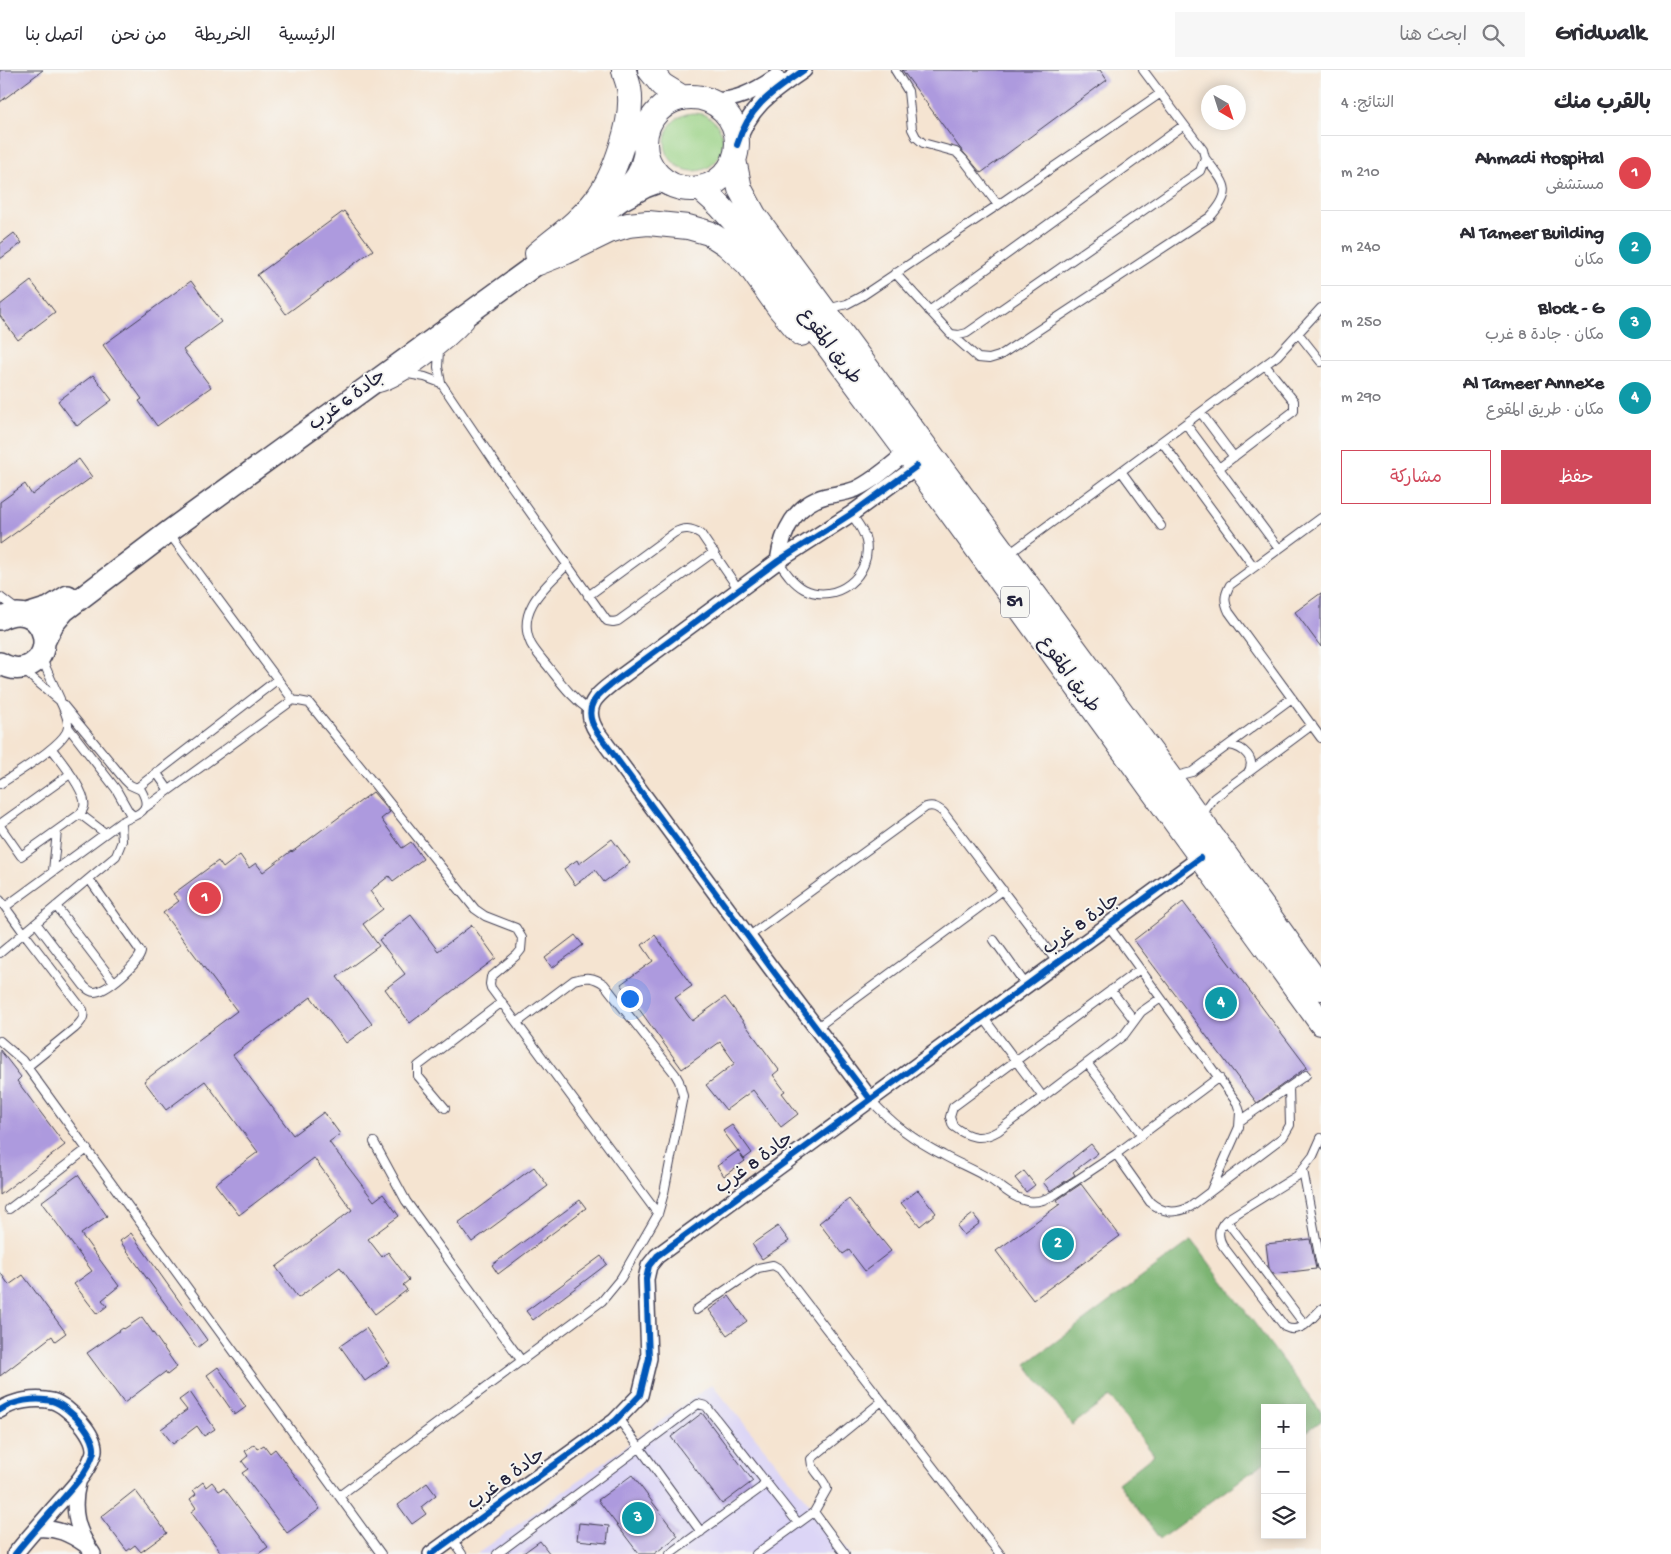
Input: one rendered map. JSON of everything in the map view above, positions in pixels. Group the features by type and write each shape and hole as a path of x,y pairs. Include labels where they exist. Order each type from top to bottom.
{"main road":[{"path":"625,70 649,102 653,118"},
{"path":"537,259 584,214 597,199 608,180 622,145 628,116 630,90 625,70"},
{"path":"650,70 662,85 684,98"},
{"path":"707,100 684,98 672,102 661,109 653,118 648,128 645,150 648,162 655,173 669,185 688,189 700,188 714,183 726,173 735,152"},
{"name":"51","path":"707,100 727,115 734,129 735,152"},
{"name":"جادة 6 غرب","path":"43,649 52,624 64,611 168,532 484,302 632,184 639,173 645,150"},
{"name":"طريق المقوع","path":"735,152 740,189 754,215 1166,774 1321,988"},
{"name":"جادة 6 غرب","path":"0,619 9,615 25,615 49,608 58,603 151,533 621,200 644,187 661,181 669,185"},
{"name":"طريق المقوع","path":"700,188 741,228 912,459 1321,1023"},
{"path":"537,259 566,252 609,231 628,225 664,224 688,227 709,233 726,244 748,264 780,309 822,359 841,377 858,386"},
{"path":"7,667 29,666 43,649 40,626 35,620 25,615"}],"street":[{"path":"707,100 725,101 746,95 786,70"},
{"path":"735,152 741,132 766,96 804,70"},
{"path":"870,1099 592,726 590,711 597,695 778,561 852,514 912,459"},
{"path":"778,561 784,534 791,521 800,511 824,496 849,492 912,459"},
{"name":"جادة 8 غرب","path":"431,1554 618,1418 640,1394 649,1358 646,1279 653,1261 662,1251 1200,858"},
{"path":"0,1410 8,1405 31,1400 52,1401 66,1408 86,1430 94,1445 94,1454 79,1480 14,1554"},
{"path":"79,1480 74,1506 77,1522 90,1549"},
{"path":"36,1529 55,1529 68,1532 90,1549"}],"lane":[{"path":"895,70 908,91 912,129 916,137 923,143 956,152 998,206"},
{"path":"895,273 951,334 978,358 989,359 999,356 1210,217 1221,205 1225,193 1223,182 1205,158 1203,150 1143,70"},
{"path":"823,310 847,304 998,206 1161,93"},
{"path":"928,311 1184,125"},
{"path":"951,334 967,334 1200,171 1205,158"},
{"path":"362,391 385,386 408,374 439,351 468,325 484,302"},
{"path":"1006,557 1265,365 1282,351 1321,308"},
{"path":"1298,333 1321,362"},
{"path":"439,351 438,367 441,383 605,619 610,622 616,622 714,552"},
{"path":"1219,468 1294,411 1294,401 1265,365"},
{"path":"408,374 425,377 441,383"},
{"path":"1201,413 1234,457"},
{"path":"1186,424 1279,549"},
{"path":"1162,442 1254,567"},
{"path":"1121,472 1162,526"},
{"path":"778,561 794,581 805,589 818,593 832,593 845,588 856,579 864,567 867,554 866,540 852,514"},
{"path":"1321,518 1230,585 1225,594 1225,603 1229,612 1321,738"},
{"path":"588,596 680,529 694,530 701,534 739,590"},
{"path":"168,532 293,700 309,703 475,909 485,916 511,925 520,933 522,938 520,950 517,955 493,974 490,980 491,988 518,1022 658,1214"},
{"path":"567,565 533,601 528,611 528,634 535,649 564,687 590,711"},
{"path":"0,597 25,615"},
{"path":"43,649 68,727 116,789 129,812 134,816"},
{"path":"7,667 60,701 125,780 141,790 145,797 146,807"},
{"path":"136,788 278,679"},
{"path":"1166,774 1180,775 1192,772 1292,698"},
{"path":"27,1066 76,1028 82,1022 84,1015 2,903 53,871 121,822 142,813 146,807 168,790 293,700"},
{"path":"1201,822 1206,809 1214,798 1312,726"},
{"path":"0,784 52,749 64,738 68,727"},
{"path":"1229,745 1237,746 1247,753 1251,762 1250,770 1246,776"},
{"path":"52,749 70,774 82,796 84,808 80,814 21,856 0,825 70,774"},
{"path":"156,772 168,790"},
{"path":"748,937 926,807 931,806 943,812 1057,962"},
{"path":"80,814 105,833"},
{"path":"0,953 116,856 122,841 121,822"},
{"path":"53,871 57,831"},
{"path":"36,923 84,986 90,991 95,992 108,987 114,982 137,962 141,952 88,879"},
{"path":"816,1028 1003,890"},
{"path":"56,906 114,982"},
{"path":"1108,925 1237,1103 1240,1112 1237,1133 1212,1190"},
{"path":"994,940 1026,985"},
{"path":"1140,969 953,1107 950,1117 953,1126 974,1137 986,1137 998,1131 1124,1034 1145,1009 1161,998"},
{"path":"339,1496 594,1308 609,1294 621,1278 658,1214 682,1104 681,1089 675,1074 604,984 593,978 574,980 518,1022"},
{"path":"1111,990 1134,1020"},
{"path":"445,1108 418,1076 418,1066 502,1002"},
{"path":"983,1017 1043,1097"},
{"path":"0,1042 27,1066 380,1554"},
{"path":"1087,1063 1142,1134"},
{"path":"1240,1121 1306,1076"},
{"path":"870,1099 886,1117 914,1138 944,1156 987,1177 1020,1199 1030,1201 1048,1199 1116,1154 1219,1077"},
{"path":"1116,1154 1150,1202 1165,1211 1182,1211 1278,1141 1286,1133 1290,1125 1289,1087"},
{"path":"1321,1138 1313,1156 1303,1170 1226,1220 1219,1230 1220,1241 1285,1327 1293,1330 1305,1325 1321,1309"},
{"path":"374,1142 406,1201 521,1360"},
{"path":"10,1209 87,1149"},
{"path":"1303,1170 1321,1266"},
{"path":"1226,1220 1305,1325"},
{"path":"696,1310 758,1268 772,1265 780,1269 1000,1554"},
{"path":"756,1554 814,1512 827,1489 825,1483 812,1466 811,1459 882,1401"},
{"path":"497,1554 698,1404 706,1406 798,1523"},
{"path":"618,1418 700,1532"},
{"path":"670,1554 762,1487 765,1480"},
{"path":"814,1512 845,1554"},
{"path":"452,1539 462,1554"}],"shaded area":[{"path":"712,1384 850,1554 477,1554"}],"green space":[{"path":"694,113 705,115 715,121 721,131 723,142 721,153 715,163 705,169 694,171 683,169 673,163 667,153 665,142 667,131 673,121 683,115"},
{"path":"1192,1240 1321,1412 1321,1421 1306,1432 1306,1404 1261,1404 1261,1465 1160,1539 1118,1483 1154,1455 1110,1397 1072,1425 1026,1364"}],"building":[{"path":"0,70 43,70 0,102"},
{"path":"902,70 1100,70 1107,80 981,173 959,147"},
{"path":"344,211 373,250 286,314 257,275"},
{"path":"14,233 22,243 0,259 0,244"},
{"path":"31,281 55,312 18,340 0,316 0,305"},
{"path":"191,281 221,322 183,350 211,387 157,426 139,401 142,399 103,345"},
{"path":"93,375 112,400 77,426 58,401"},
{"path":"79,459 92,477 0,544 0,502 25,484 32,495"},
{"path":"1321,593 1321,647 1295,612"},
{"path":"373,792 390,812 381,819 402,848 411,842 423,859 393,881 389,876 370,891 383,909 363,924 379,946 337,977 372,1024 346,1043 311,997 233,1055 293,1135 324,1112 340,1134 329,1142 374,1201 383,1194 399,1216 368,1239 382,1257 388,1252 409,1280 403,1285 407,1290 375,1314 340,1267 298,1298 276,1267 352,1210 314,1158 239,1215 215,1184 258,1152 205,1081 166,1110 144,1081 237,1011 163,913 179,901 173,894 218,861 223,868 240,855 249,868 256,863 263,872"},
{"path":"612,839 630,863 604,882 595,870 575,885 564,869 577,860 579,864"},
{"path":"1183,902 1307,1067 1257,1103 1134,940"},
{"path":"411,915 438,951 472,925 496,958 410,1023 385,989 405,974 379,940"},
{"path":"575,935 583,945 552,968 545,958"},
{"path":"655,935 692,986 675,998 692,1021 725,997 779,1070 773,1075 785,1091 782,1093 798,1114 781,1127 753,1090 726,1110 706,1085 735,1063 720,1042 682,1069 621,984 653,961 642,945"},
{"path":"0,1050 21,1077 17,1081 65,1145 0,1195"},
{"path":"732,1125 752,1153 744,1159 723,1131"},
{"path":"1091,1144 1098,1153 1073,1172 1075,1175 1050,1191 1043,1182"},
{"path":"738,1151 745,1161 724,1176 717,1166"},
{"path":"534,1167 548,1186 472,1242 458,1223"},
{"path":"1024,1171 1035,1185 1026,1192 1015,1178"},
{"path":"78,1175 107,1216 81,1234 119,1286 102,1300 107,1306 97,1314 74,1284 92,1271 41,1202"},
{"path":"1081,1184 1120,1236 1033,1300 996,1251 1060,1204 1057,1200"},
{"path":"918,1190 936,1213 920,1226 901,1203"},
{"path":"849,1199 891,1251 865,1271 849,1250 843,1254 819,1223"},
{"path":"580,1200 586,1208 498,1274 492,1265"},
{"path":"973,1214 980,1223 964,1235 957,1226"},
{"path":"778,1226 789,1241 762,1259 752,1244"},
{"path":"131,1233 207,1340 197,1348 120,1241"},
{"path":"1310,1239 1316,1269 1273,1274 1269,1268 1266,1244"},
{"path":"601,1256 607,1264 533,1320 526,1311"},
{"path":"0,1272 9,1285 23,1275 66,1333 55,1341 52,1336 0,1376"},
{"path":"729,1296 747,1321 727,1335 709,1310"},
{"path":"142,1317 177,1367 167,1375 165,1372 124,1403 87,1353"},
{"path":"366,1328 390,1363 365,1381 340,1346"},
{"path":"218,1367 246,1407 235,1415 207,1375"},
{"path":"190,1392 215,1429 204,1436 197,1426 173,1444 161,1429 187,1410 179,1400"},
{"path":"702,1413 753,1481 722,1504 671,1437"},
{"path":"254,1444 257,1449 264,1445 270,1453 275,1449 320,1509 287,1533 242,1473 248,1469 242,1461 248,1456 245,1451"},
{"path":"632,1475 678,1536 654,1554 639,1554 598,1500"},
{"path":"203,1482 206,1487 212,1482 219,1491 224,1488 268,1547 258,1554 222,1554 191,1512 196,1508 190,1499 196,1494 193,1490"},
{"path":"427,1483 436,1495 421,1507 426,1514 412,1524 398,1505"},
{"path":"135,1490 167,1533 141,1552 135,1545 127,1551 101,1517"},
{"path":"579,1523 609,1526 607,1543 577,1540"},
{"path":"540,1541 550,1554 522,1554"}],"cycle path":[{"path":"737,145 748,120 763,101 804,70"},
{"path":"870,1099 597,732 590,715 594,701 611,685 778,561 851,514 917,466"},
{"path":"431,1554 615,1421 640,1395 649,1358 646,1279 649,1266 657,1256 1200,858"},
{"path":"0,1410 11,1404 24,1401 39,1399 52,1401 74,1415 87,1431 94,1448 93,1455 80,1479 15,1554"}],"place":[{"name":"Ahmadi Hospital","path":"205,898"},
{"name":"Al Tameer Annexe","path":"1221,1003"},
{"name":"Al Tameer Building","path":"1058,1244"},
{"name":"Block - G","path":"638,1518"}]}
